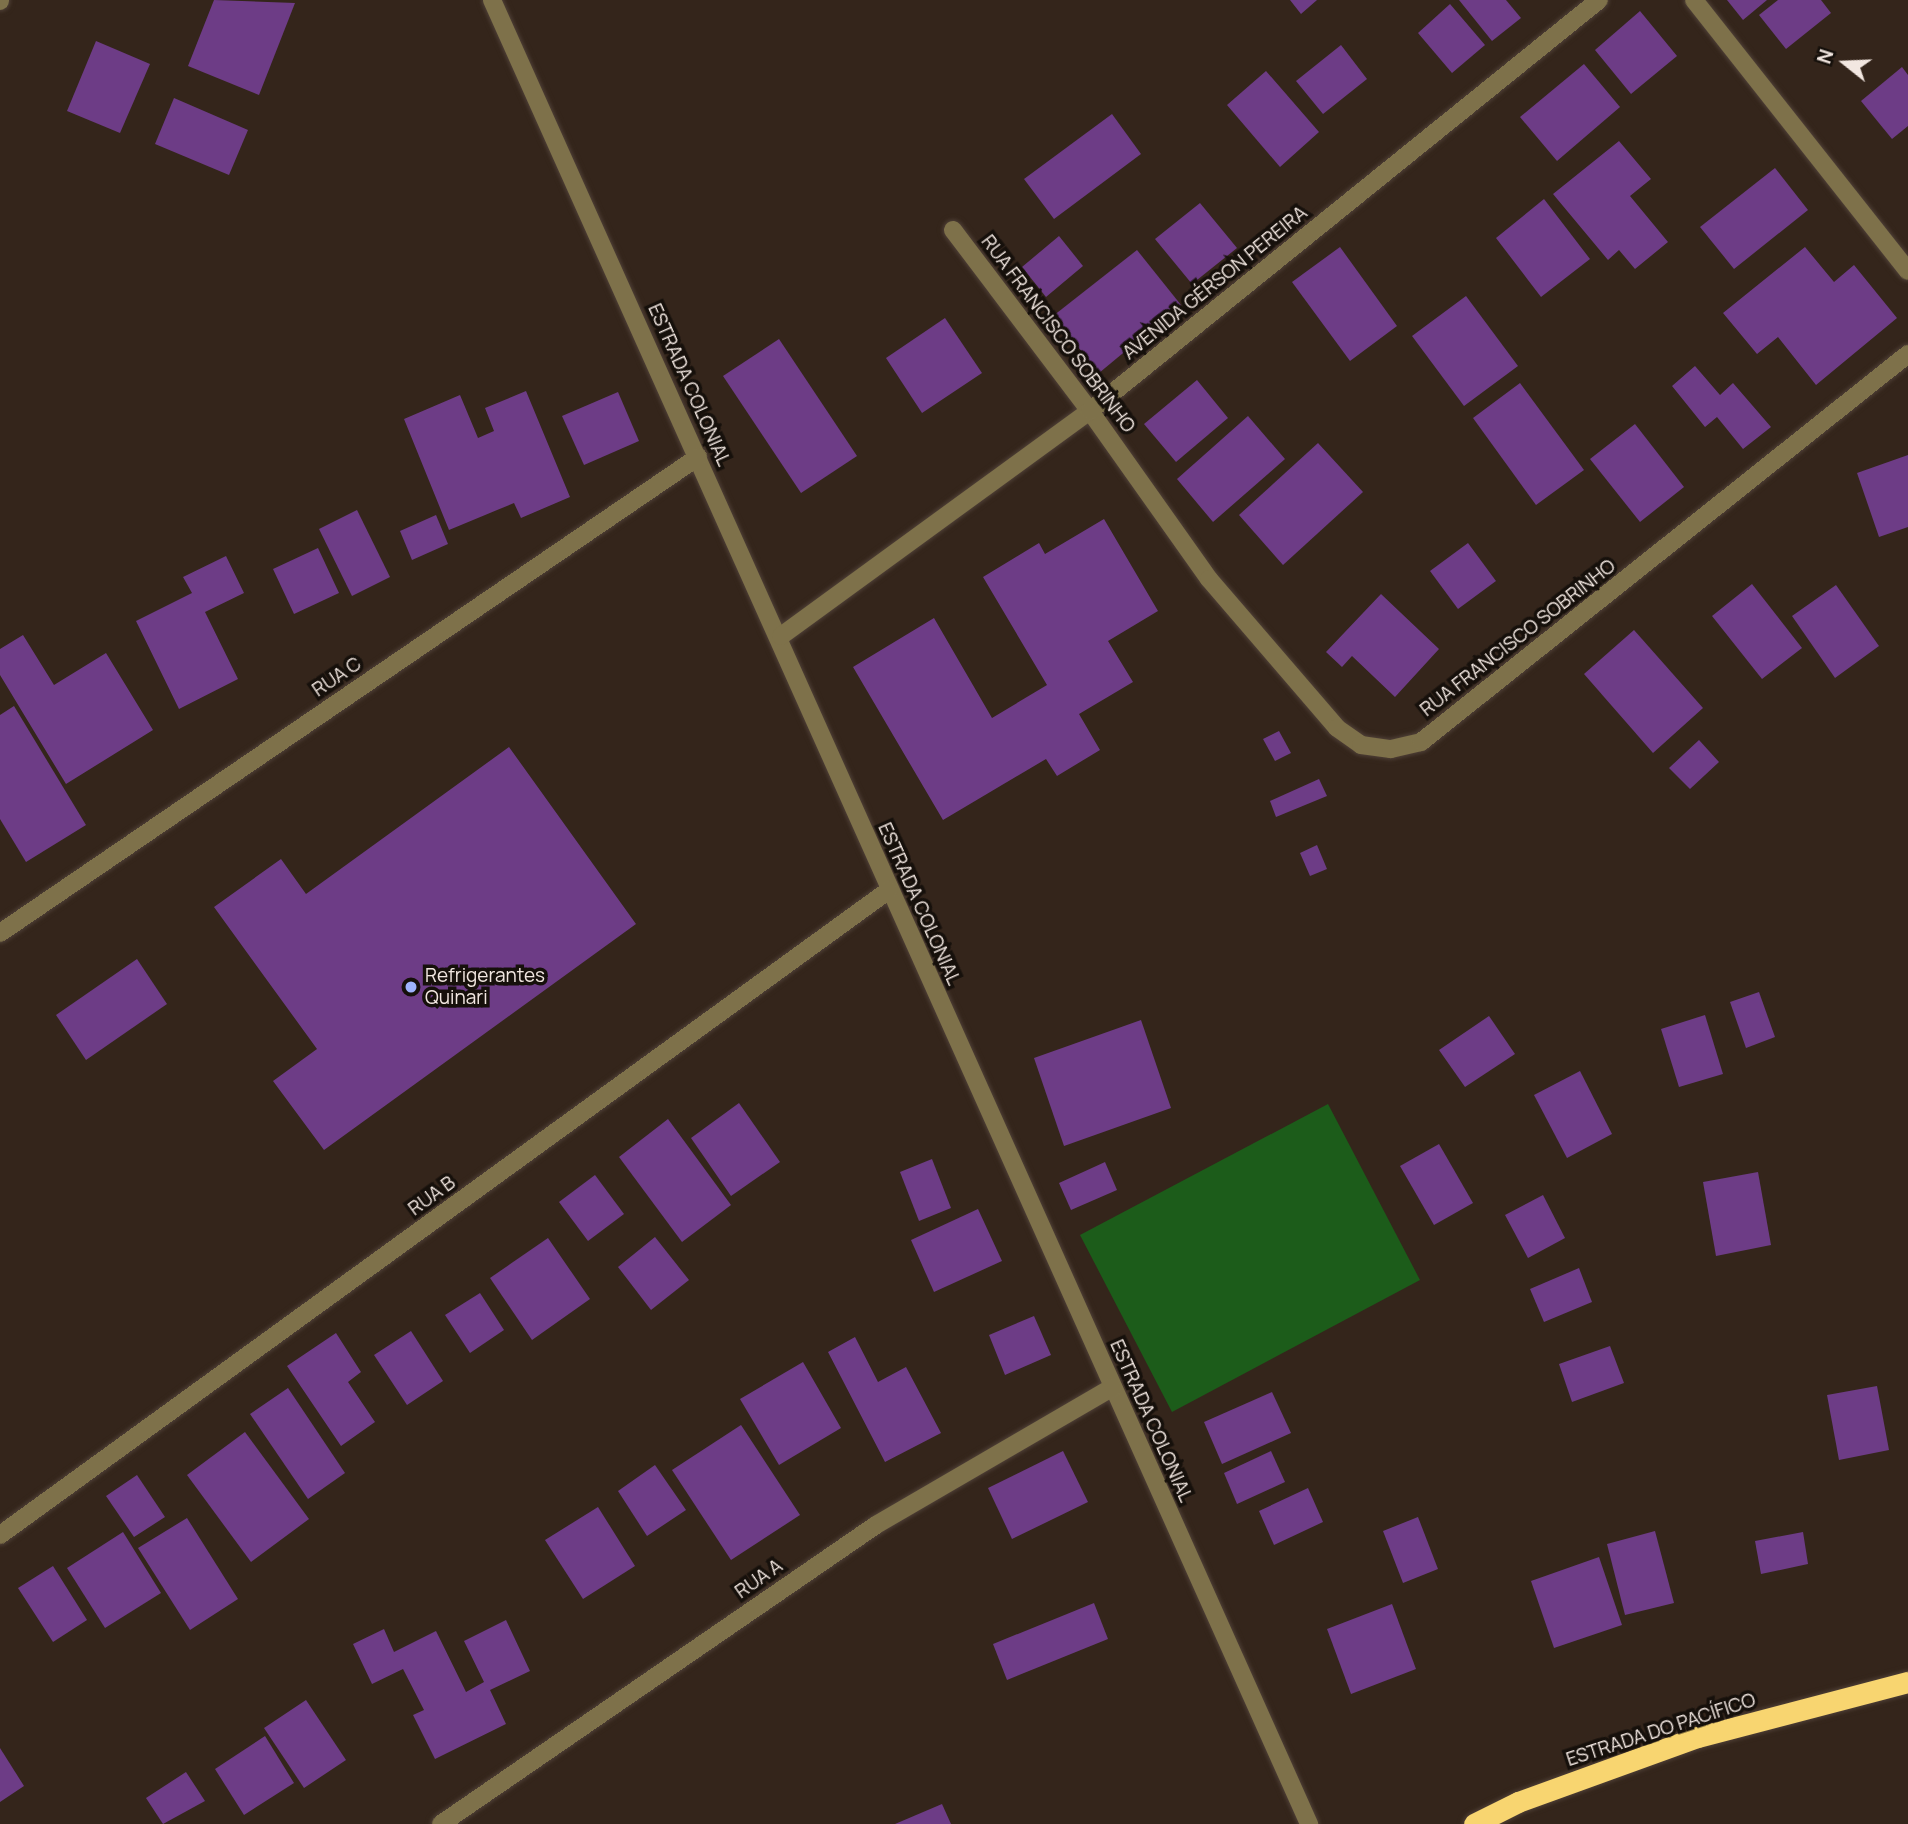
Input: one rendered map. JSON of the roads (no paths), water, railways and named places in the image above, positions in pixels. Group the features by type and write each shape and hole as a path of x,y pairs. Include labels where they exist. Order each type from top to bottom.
{"highway":[{"name":"ESTRADA DO PACÍFICO","path":"1474,1824 1518,1802 1698,1737 1908,1682"}],"street":[{"name":"ESTRADA COLONIAL","path":"492,0 780,636 889,890 1309,1824"},
{"name":"AVENIDA GÉRSON PEREIRA","path":"780,636 1090,411 1599,0"},
{"path":"1694,0 1908,271"},
{"name":"RUA FRANCISCO SOBRINHO","path":"953,230 1090,411 1209,579 1337,728 1361,745 1391,749 1421,742 1908,354"},
{"name":"RUA C","path":"0,933 698,457"},
{"name":"RUA B","path":"0,1535 889,890"},
{"name":"RUA A","path":"441,1824 876,1525 1113,1387"}],"place":[{"name":"Refrigerantes Quinari","path":"411,987"}]}
